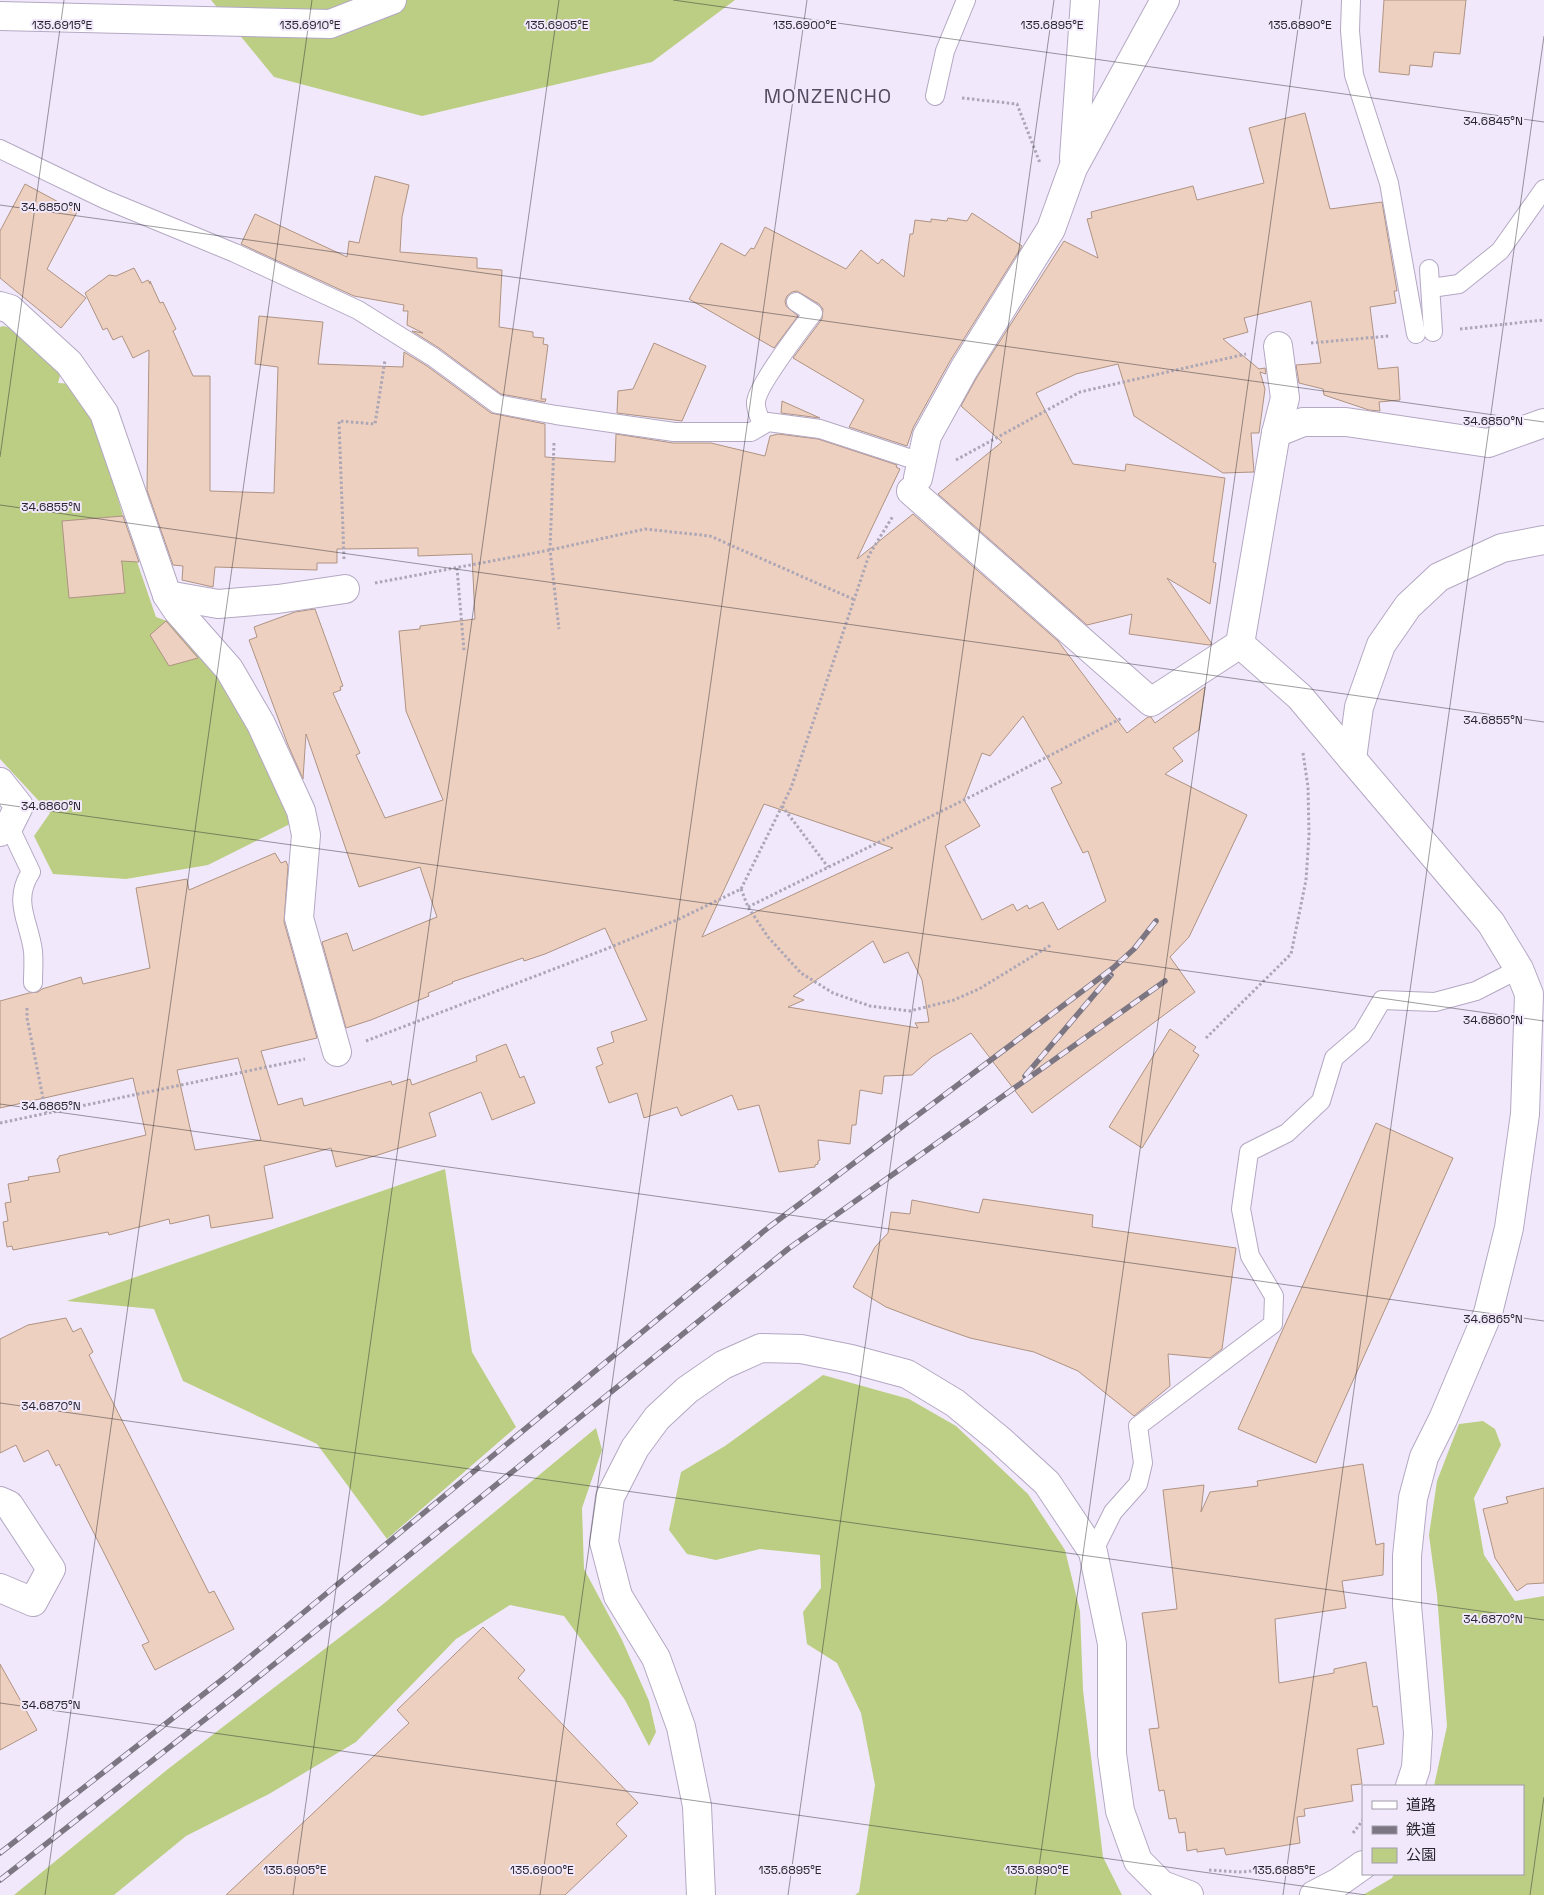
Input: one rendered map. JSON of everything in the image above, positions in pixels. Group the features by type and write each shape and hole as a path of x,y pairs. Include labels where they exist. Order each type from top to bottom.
{"street":[{"path":"0,16 330,24 392,0"},
{"path":"1073,168 1085,0"},
{"path":"1165,0 1073,168 1051,229 964,369 927,436 917,477 1151,702 1240,644 1276,434 1285,398 1278,346"},
{"path":"0,306 10,309 69,363 104,413 167,595 177,610 229,669 261,724 301,810 306,835 299,918 336,1052"},
{"path":"1276,434 1303,422 1346,422 1488,443 1544,423"},
{"path":"1352,759 1359,707 1381,645 1408,606 1439,577 1502,548 1544,540"},
{"path":"167,595 218,604 278,600 345,589"},
{"path":"1240,644 1300,697 1491,923 1536,1001 1525,1114 1509,1228 1488,1313 1443,1419 1424,1457 1413,1498 1407,1556 1407,1605 1418,1733 1416,1768 1410,1785"},
{"path":"0,782 19,806 5,829"},
{"path":"701,1895 697,1806 681,1728 656,1658 618,1596 604,1542 610,1497 635,1448 657,1418 687,1390 723,1365 761,1348 801,1349 851,1359 907,1374 955,1404 1000,1440 1047,1483 1093,1552 1112,1644 1112,1754 1120,1811 1138,1861 1162,1885 1189,1895"},
{"path":"0,1501 9,1505 50,1569 33,1602 0,1588"},
{"path":"1314,1895 1339,1882 1362,1865"}],"lane":[{"path":"935,96 944,51 966,0"},
{"path":"1351,0 1350,31 1354,75 1389,183 1416,334"},
{"path":"0,149 104,199 235,253 358,310 433,357 497,404 556,415 674,432 751,432 768,422 820,429 917,477"},
{"path":"1431,288 1459,284 1500,250 1544,188"},
{"path":"1429,269 1433,332"},
{"path":"762,425 756,406 756,399 775,367 813,313 796,302"},
{"path":"5,829 31,872 24,884 22,910 33,950 33,983"},
{"path":"1093,1552 1113,1512 1138,1484 1143,1463 1138,1426 1273,1324 1274,1296 1250,1256 1241,1209 1248,1152 1287,1133 1321,1101 1334,1058 1362,1034 1382,1000 1436,1002 1476,991 1519,969"}],"path":[{"path":"935,96 1017,104 1058,208"},
{"path":"1433,332 1544,320"},
{"path":"389,330 375,424 339,421 345,589 550,550 645,529 710,536 853,599"},
{"path":"0,1124 336,1052 606,949 679,919 741,889 791,788 869,555 917,477 943,467 1080,392 1278,346 1416,334"},
{"path":"556,415 550,550 559,629"},
{"path":"457,568 464,651"},
{"path":"748,906 974,795 1151,702"},
{"path":"1206,1038 1291,954 1306,880 1310,835 1308,787 1302,748"},
{"path":"782,806 828,867"},
{"path":"741,889 748,906 768,937 800,973 833,993 870,1006 910,1011 954,1000 980,989 1050,945"},
{"path":"33,983 28,1000 28,1018 46,1113"},
{"path":"1347,1838 1362,1821"},
{"path":"1203,1869 1239,1872 1299,1868"}],"green space":[{"path":"211,0 735,0 652,62 422,116 274,77"},
{"path":"3,326 25,332 62,369 58,383 77,384 95,419 132,547 156,617 178,625 245,707 298,820 208,865 126,879 53,874 34,836 50,813 0,759 0,327"},
{"path":"445,1169 472,1352 516,1427 387,1539 317,1444 183,1381 154,1309 67,1301"},
{"path":"823,1375 909,1399 956,1426 1028,1494 1065,1550 1080,1611 1083,1690 1103,1857 1122,1895 855,1895 859,1892 875,1785 861,1713 837,1663 807,1644 803,1612 821,1588 820,1555 760,1549 716,1560 687,1554 669,1530 681,1472 725,1446"},
{"path":"1483,1421 1495,1429 1501,1445 1474,1498 1484,1555 1515,1601 1544,1596 1544,1895 1363,1895 1392,1878 1394,1875 1524,1875 1524,1785 1434,1785 1447,1726 1437,1595 1429,1535 1437,1481 1459,1424"},
{"path":"596,1428 602,1450 582,1508 584,1569 622,1640 649,1701 656,1732 649,1746 625,1700 564,1616 510,1605 456,1639 356,1742 269,1794 186,1836 114,1895 14,1895 168,1769 382,1605"}],"building":[{"path":"1384,0 1466,0 1460,54 1434,52 1432,67 1410,65 1409,75 1379,72"},
{"path":"1305,113 1330,209 1382,202 1397,291 1394,291 1396,303 1370,307 1378,369 1398,367 1400,400 1379,402 1380,411 1369,410 1324,395 1323,389 1299,383 1296,365 1321,363 1311,301 1244,318 1248,332 1223,339 1259,369 1265,368 1266,374 1260,372 1265,389 1259,433 1251,433 1254,472 1223,473 1134,416 1118,364 1076,374 1036,393 1073,464 1125,471 1126,464 1225,478 1213,562 1216,563 1210,604 1167,578 1212,644 1129,634 1132,614 1087,625 938,494 1002,442 961,406 977,377 1064,241 1098,258 1087,219 1092,218 1091,212 1193,186 1197,200 1264,183 1249,128"},
{"path":"375,176 409,185 402,217 400,252 477,258 477,268 502,270 499,327 533,332 533,337 544,338 543,344 548,345 541,399 546,399 545,402 501,394 439,348 412,331 423,333 407,325 408,311 403,311 404,305 354,296 241,244 255,214 347,257 349,241 359,243"},
{"path":"25,184 77,212 47,269 86,298 61,328 0,278 0,231"},
{"path":"972,213 1022,246 950,361 913,428 907,446 849,427 864,400 793,358 822,319 823,309 819,304 797,291 787,296 786,306 798,316 774,348 689,299 721,243 745,256 751,248 754,249 765,227 846,269 861,250 878,264 882,259 904,277 910,234 913,234 915,220 931,222 931,219 947,221 948,218 967,221"},
{"path":"134,268 142,283 148,280 150,284 150,281 160,303 163,302 176,329 173,331 193,376 210,376 210,491 274,493 278,367 255,364 259,316 323,322 318,364 403,367 404,352 427,366 491,413 545,424 545,457 615,462 616,434 673,443 711,443 765,456 770,436 778,434 818,439 897,465 896,467 900,469 857,559 913,514 1058,641 1127,733 1148,717 1151,717 1155,723 1205,687 1199,730 1173,748 1183,761 1165,774 1247,815 1189,937 1170,957 1195,992 1032,1113 971,1033 932,1057 912,1075 884,1076 882,1094 860,1090 856,1125 852,1125 850,1144 818,1140 820,1160 815,1167 779,1172 759,1105 738,1110 732,1095 681,1116 677,1107 644,1118 637,1093 609,1103 596,1067 603,1064 597,1048 614,1042 611,1032 647,1020 605,928 545,954 524,961 523,958 452,982 428,993 429,996 371,1020 346,1028 322,942 347,933 353,951 437,917 420,867 359,887 306,734 303,779 288,745 249,640 257,637 254,627 295,612 315,609 343,686 340,687 341,690 333,693 360,753 356,755 385,818 443,800 406,711 399,631 420,629 420,626 475,619 472,554 418,556 418,548 337,549 337,563 317,563 317,570 215,567 213,587 182,580 183,566 173,565 147,490 149,350 133,358 122,336 113,340 107,328 103,330 85,293 109,275 116,276","holes":["1023,716 1062,783 1051,788 1083,853 1088,851 1106,901 1058,930 1043,902 1029,909 1027,905 1017,911 1013,904 982,920 945,846 980,826 964,800 982,753 990,756","764,804 893,848 702,937","873,941 884,963 908,952 922,980 929,1022 915,1023 918,1028 788,1007 804,1000 793,996"]},
{"path":"654,343 706,366 682,421 617,413 618,391 633,389"},
{"path":"782,401 820,418 781,413"},
{"path":"123,516 139,562 121,561 125,593 69,598 62,521"},
{"path":"166,621 198,658 169,666 150,635"},
{"path":"275,853 281,863 286,861 288,866 284,922 317,1038 261,1051 278,1105 302,1098 304,1106 391,1081 392,1085 410,1079 412,1085 477,1061 476,1056 506,1044 520,1078 524,1076 535,1103 492,1120 481,1092 429,1113 436,1136 336,1167 331,1148 264,1166 273,1218 211,1228 209,1215 170,1224 169,1219 109,1235 108,1232 13,1250 12,1246 7,1247 3,1222 8,1221 5,1203 11,1202 8,1184 29,1180 28,1177 60,1172 57,1159 59,1156 146,1135 133,1078 0,1108 0,1001 38,992 42,989 81,977 83,984 150,968 136,888 187,879 189,890","holes":["238,1058 261,1140 195,1150 177,1070"]},
{"path":"1170,1029 1196,1047 1193,1051 1199,1055 1142,1148 1109,1127"},
{"path":"1376,1123 1453,1158 1316,1463 1238,1429"},
{"path":"983,1199 1093,1215 1092,1227 1236,1248 1222,1349 1210,1358 1168,1354 1170,1386 1134,1416 1078,1371 1034,1352 970,1338 933,1325 886,1307 853,1287 875,1247 888,1233 891,1212 910,1214 912,1200 979,1213"},
{"path":"66,1318 73,1332 81,1328 93,1352 89,1355 209,1593 214,1591 234,1629 155,1670 142,1645 149,1642 59,1464 56,1466 48,1450 24,1462 16,1445 0,1453 0,1339 28,1325"},
{"path":"1363,1464 1376,1545 1384,1543 1383,1575 1342,1581 1346,1608 1275,1619 1279,1683 1334,1673 1334,1669 1366,1662 1373,1707 1377,1706 1384,1744 1357,1749 1362,1784 1351,1785 1353,1801 1304,1809 1305,1816 1297,1817 1300,1843 1226,1855 1224,1848 1197,1852 1197,1849 1187,1851 1185,1832 1179,1833 1176,1818 1169,1819 1164,1790 1159,1791 1149,1729 1159,1728 1142,1613 1177,1609 1163,1490 1204,1485 1201,1512 1210,1492 1258,1486 1257,1481"},
{"path":"1544,1488 1544,1583 1527,1584 1517,1591 1495,1558 1483,1509 1508,1503 1506,1497"},
{"path":"483,1627 525,1670 518,1678 638,1803 616,1824 627,1836 565,1895 226,1895 409,1723 397,1710"},
{"path":"0,1664 37,1730 0,1750"}],"railway":[{"path":"0,1853 228,1675 769,1227 1113,968 1134,949 1156,921"},
{"path":"1025,1076 1111,975"},
{"path":"0,1880 236,1695 788,1249 1165,981"}],"district":[{"name":"MONZENCHO","path":"828,96"}]}
